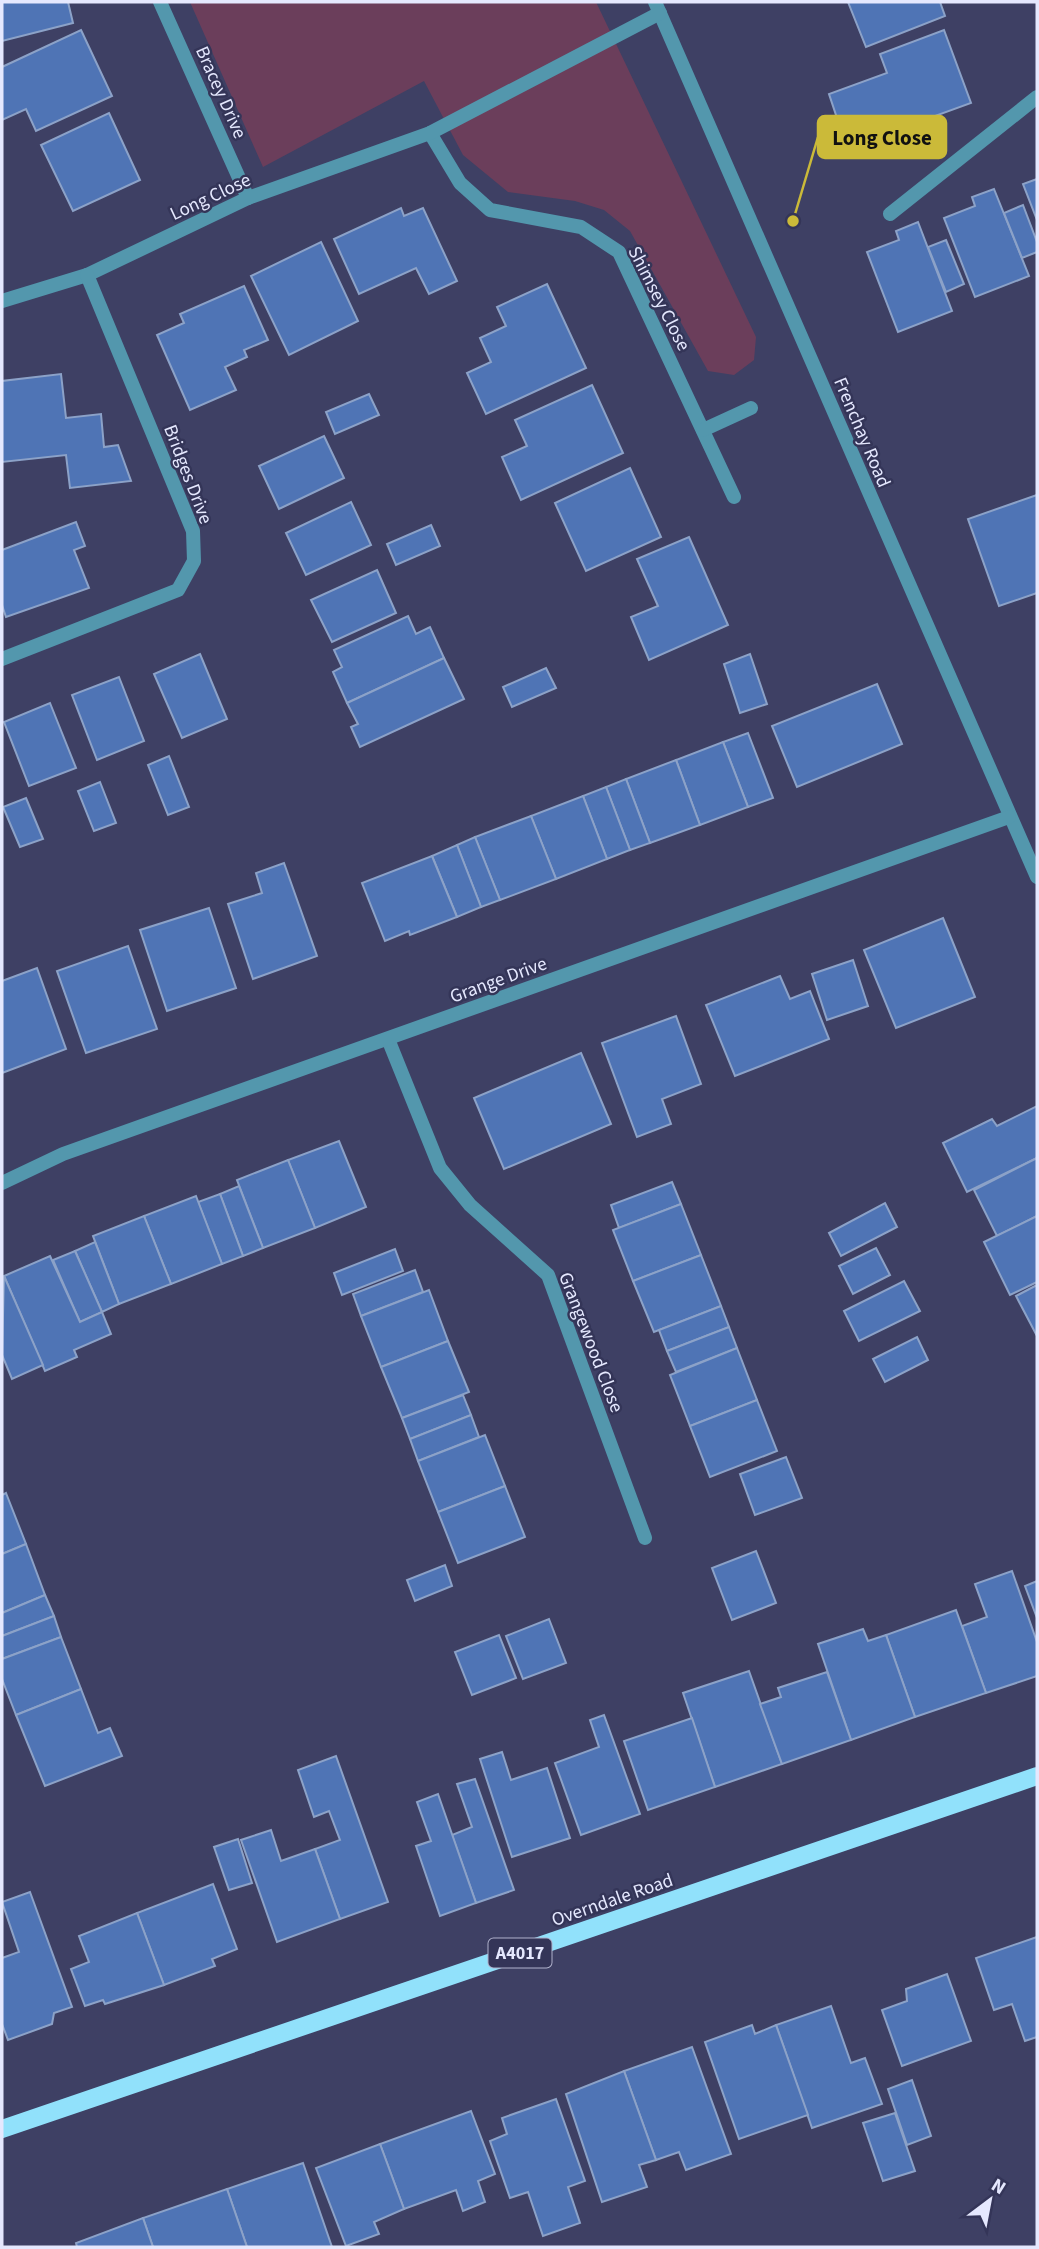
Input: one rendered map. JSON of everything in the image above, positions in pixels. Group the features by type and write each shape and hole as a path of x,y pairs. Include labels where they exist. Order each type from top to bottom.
{"main road":[{"name":"Overndale Road","path":"2,2129 1037,1776"}],"street":[{"name":"Bracey Drive","path":"160,2 248,198"},
{"name":"Long Close","path":"2,301 87,275 248,198 430,132 658,7"},
{"name":"Frenchay Road","path":"658,7 1037,877"},
{"path":"890,214 1037,97"},
{"name":"Shimsey Close","path":"430,132 460,183 490,210 581,227 619,252 734,497"},
{"name":"Bridges Drive","path":"2,659 178,590 194,561 193,531 87,275"},
{"path":"703,430 751,408"},
{"name":"Grange Drive","path":"2,1183 63,1154 1009,817"},
{"name":"Grangewood Close","path":"388,1039 440,1168 470,1205 548,1275 645,1538"}],"shaded area":[{"path":"190,2 596,2 756,337 754,360 734,375 708,371 630,231 604,210 575,201 508,192 463,155 424,81 263,167"}],"building":[{"path":"2,2 68,2 73,23 2,41"},
{"path":"848,2 940,2 945,16 866,47"},
{"path":"81,30 112,96 36,131 26,109 2,120 2,67"},
{"path":"944,30 971,103 847,148 829,94 887,73 880,54"},
{"path":"109,113 140,180 73,211 41,145"},
{"path":"1037,179 1037,220 1023,184"},
{"path":"994,189 1029,276 975,297 944,218 975,206 972,197"},
{"path":"1023,205 1037,242 1037,252 1022,258 1004,213"},
{"path":"401,208 404,216 423,208 457,281 429,294 416,268 359,294 334,239"},
{"path":"918,222 952,311 898,332 867,252 899,240 896,231"},
{"path":"946,240 964,284 946,292 928,247"},
{"path":"321,242 358,321 289,355 251,276"},
{"path":"547,284 586,368 486,414 467,373 491,362 480,338 506,326 497,307"},
{"path":"244,286 268,340 244,350 247,357 225,367 236,390 190,410 157,335 184,323 180,314"},
{"path":"61,374 66,418 101,414 104,447 118,445 131,481 70,488 66,455 2,462 2,381"},
{"path":"592,385 623,453 521,500 502,457 527,446 515,420"},
{"path":"369,394 379,415 335,434 326,412"},
{"path":"324,436 344,478 279,509 259,466"},
{"path":"630,468 661,537 586,571 555,503"},
{"path":"1037,495 1037,593 999,606 968,519"},
{"path":"351,502 371,545 306,575 286,533"},
{"path":"76,522 85,546 74,550 89,588 6,617 2,605 2,550"},
{"path":"431,525 440,546 396,565 387,544"},
{"path":"689,537 728,625 649,660 631,617 658,606 637,559"},
{"path":"377,570 396,613 332,642 311,600"},
{"path":"408,616 416,634 430,627 444,658 347,703 333,672 342,667 334,650"},
{"path":"200,654 227,719 182,738 154,674"},
{"path":"750,654 767,704 740,713 724,664"},
{"path":"444,658 464,699 360,747 351,727 358,724 347,703"},
{"path":"546,668 556,688 512,707 503,687"},
{"path":"119,677 144,741 97,760 72,695"},
{"path":"877,684 902,744 797,787 772,726"},
{"path":"50,703 76,768 29,786 4,722"},
{"path":"748,733 773,798 748,807 723,742"},
{"path":"723,742 748,807 700,825 676,760"},
{"path":"169,756 189,807 168,815 148,765"},
{"path":"676,760 700,825 650,843 626,779"},
{"path":"626,779 650,843 630,850 606,787"},
{"path":"100,782 116,823 94,831 78,791"},
{"path":"606,787 630,850 607,859 583,796"},
{"path":"583,796 607,859 556,879 531,816"},
{"path":"26,798 43,839 20,847 3,807"},
{"path":"531,816 556,879 500,900 475,837"},
{"path":"475,837 500,900 481,907 457,845"},
{"path":"457,845 481,907 457,917 432,856"},
{"path":"432,856 457,917 410,935 409,931 385,941 362,883"},
{"path":"284,863 317,956 253,979 228,904 262,893 256,873"},
{"path":"209,908 236,988 167,1011 140,930"},
{"path":"943,918 975,997 896,1028 864,950"},
{"path":"128,946 157,1029 86,1053 57,971"},
{"path":"853,960 868,1006 827,1020 812,974"},
{"path":"37,968 66,1049 2,1073 2,981"},
{"path":"780,976 790,999 810,991 829,1039 735,1076 706,1005"},
{"path":"676,1016 701,1084 662,1099 671,1124 637,1137 602,1043"},
{"path":"581,1053 611,1124 504,1169 474,1098"},
{"path":"1037,1106 1037,1158 967,1192 943,1143 992,1119 997,1126"},
{"path":"339,1141 366,1207 315,1228 288,1160"},
{"path":"1037,1158 1037,1216 997,1236 974,1190"},
{"path":"288,1160 315,1228 263,1248 237,1180"},
{"path":"672,1182 681,1204 619,1228 611,1205"},
{"path":"239,1186 263,1248 243,1256 220,1194"},
{"path":"220,1194 243,1256 222,1264 198,1202"},
{"path":"196,1196 222,1264 171,1284 144,1216"},
{"path":"885,1203 897,1227 841,1256 829,1233"},
{"path":"681,1204 701,1255 633,1281 613,1230"},
{"path":"144,1216 171,1284 119,1304 93,1236"},
{"path":"1037,1216 1037,1282 1010,1295 984,1242"},
{"path":"95,1242 119,1304 102,1312 75,1251"},
{"path":"876,1248 890,1275 853,1294 839,1266"},
{"path":"395,1249 403,1271 342,1295 334,1273"},
{"path":"75,1251 102,1312 80,1322 53,1260"},
{"path":"701,1255 721,1306 654,1332 633,1281"},
{"path":"50,1256 80,1322 102,1312 111,1334 74,1350 77,1357 45,1371 4,1276"},
{"path":"415,1270 423,1292 361,1316 353,1294"},
{"path":"4,1276 43,1365 12,1379 2,1355"},
{"path":"904,1281 920,1311 859,1341 844,1311"},
{"path":"1037,1285 1037,1336 1016,1296"},
{"path":"429,1290 448,1341 381,1367 361,1316"},
{"path":"721,1306 729,1327 667,1351 659,1330"},
{"path":"729,1327 737,1348 676,1372 667,1351"},
{"path":"917,1337 928,1360 885,1382 873,1359"},
{"path":"448,1341 469,1392 402,1418 381,1367"},
{"path":"737,1348 757,1400 690,1426 670,1375"},
{"path":"463,1395 471,1415 410,1439 402,1418"},
{"path":"757,1400 777,1451 710,1477 690,1426"},
{"path":"471,1415 479,1437 418,1461 410,1439"},
{"path":"485,1435 505,1486 438,1512 418,1461"},
{"path":"786,1457 802,1498 755,1515 740,1474"},
{"path":"505,1486 525,1537 458,1563 438,1512"},
{"path":"6,1493 26,1544 2,1554 2,1495"},
{"path":"26,1544 45,1595 2,1613 2,1554"},
{"path":"756,1551 776,1603 732,1620 712,1568"},
{"path":"445,1565 452,1586 415,1601 407,1580"},
{"path":"1012,1571 1037,1642 1037,1676 986,1693 962,1626 987,1617 975,1584"},
{"path":"1037,1581 1037,1618 1025,1586"},
{"path":"45,1595 54,1616 2,1636 2,1613"},
{"path":"956,1610 986,1693 915,1717 886,1635"},
{"path":"54,1616 61,1637 2,1659 2,1636"},
{"path":"549,1619 566,1663 523,1679 506,1636"},
{"path":"863,1629 868,1641 886,1635 915,1717 851,1740 818,1644"},
{"path":"499,1635 516,1678 472,1695 455,1652"},
{"path":"61,1637 81,1689 16,1715 2,1679 2,1659"},
{"path":"749,1671 782,1764 715,1787 683,1693"},
{"path":"827,1672 851,1740 782,1764 760,1704 781,1697 778,1688"},
{"path":"81,1689 98,1733 110,1728 122,1756 45,1786 16,1715"},
{"path":"604,1715 640,1814 581,1835 555,1763 599,1747 590,1720"},
{"path":"692,1718 715,1787 648,1810 624,1741"},
{"path":"502,1752 511,1780 547,1768 570,1838 512,1857 480,1759"},
{"path":"336,1756 388,1902 340,1919 315,1849 340,1840 329,1811 314,1817 298,1770"},
{"path":"475,1779 514,1890 476,1903 452,1835 472,1827 457,1784"},
{"path":"438,1794 476,1903 440,1916 416,1846 431,1841 417,1802"},
{"path":"271,1830 281,1861 315,1849 340,1919 277,1942 241,1840"},
{"path":"238,1839 252,1883 229,1890 214,1847"},
{"path":"213,1884 237,1949 212,1959 215,1966 164,1985 137,1913"},
{"path":"30,1892 72,2007 54,2013 52,2024 8,2040 2,2024 2,1958 19,1952 2,1902"},
{"path":"137,1913 164,1985 105,2004 103,2000 85,2006 71,1969 89,1962 79,1936"},
{"path":"1037,1937 1037,2037 1025,2041 1012,2004 994,2010 976,1958"},
{"path":"947,1974 971,2041 902,2066 882,2010 907,2001 906,1989"},
{"path":"831,2006 851,2063 865,2058 882,2104 812,2128 776,2025"},
{"path":"752,2025 755,2034 776,2025 808,2115 739,2139 705,2042"},
{"path":"692,2047 731,2154 686,2170 679,2152 656,2160 624,2071"},
{"path":"624,2071 656,2160 639,2165 647,2187 602,2202 566,2094"},
{"path":"912,2080 931,2136 907,2145 888,2089"},
{"path":"556,2099 585,2181 568,2187 580,2223 543,2236 528,2192 510,2198 490,2141 507,2134 502,2118"},
{"path":"471,2111 495,2174 478,2181 485,2202 463,2211 456,2190 404,2209 380,2144"},
{"path":"895,2113 915,2171 883,2181 863,2123"},
{"path":"380,2144 404,2209 374,2222 379,2234 346,2246 316,2168"},
{"path":"303,2163 332,2247 247,2247 227,2189"},
{"path":"227,2189 247,2247 153,2247 143,2218"},
{"path":"143,2218 153,2247 77,2247 76,2243"}],"place":[{"name":"Long Close","path":"793,221"}]}
